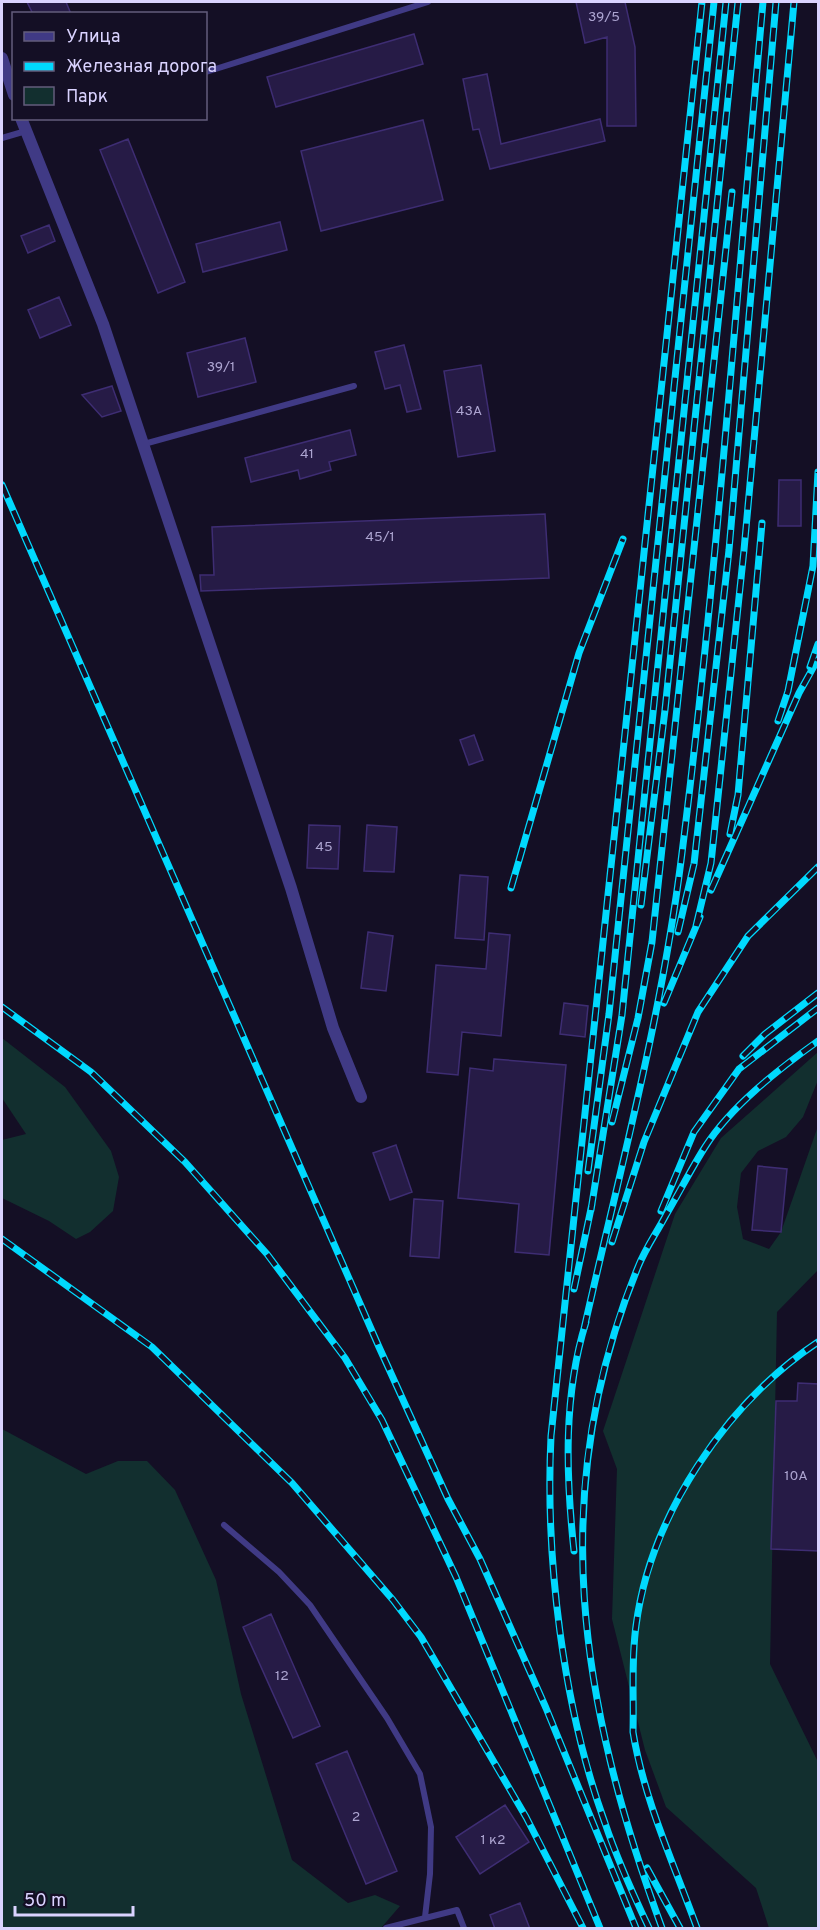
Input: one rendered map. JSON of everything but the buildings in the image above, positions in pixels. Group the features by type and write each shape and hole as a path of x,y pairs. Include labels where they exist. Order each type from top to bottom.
{"street":[{"path":"2,58 12,89"},
{"path":"24,124 103,324 291,888 333,1028 361,1097"}],"lane":[{"path":"207,72 428,2"},
{"path":"2,138 24,124"},
{"path":"143,444 354,386"},
{"path":"224,1525 279,1572 310,1605 387,1718 420,1774 431,1827 430,1874 425,1917"},
{"path":"386,1929 457,1910 464,1929"}],"green space":[{"path":"2,1038 65,1087 111,1151 119,1177 113,1211 90,1232 76,1239 49,1221 2,1198 2,1140 26,1134 2,1098"},
{"path":"818,1052 818,1080 803,1117 786,1137 758,1151 741,1173 737,1207 743,1239 769,1249 781,1232 818,1126 818,1270 777,1312 770,1664 818,1762 818,1928 769,1928 756,1888 666,1807 645,1750 612,1619 617,1469 603,1431 675,1214 721,1138"},
{"path":"2,1429 86,1474 118,1461 147,1461 175,1490 216,1580 241,1694 292,1860 348,1903 375,1895 400,1906 381,1928 2,1928"}],"railway":[{"path":"649,1928 620,1863 590,1778 568,1682 554,1582 551,1532 551,1436 702,2"},
{"path":"588,1171 609,1014 714,2"},
{"path":"591,1210 622,1015 726,2"},
{"path":"641,905 665,710 738,2"},
{"path":"584,1329 651,1038 673,920 681,861 716,539 763,2"},
{"path":"678,932 694,864 729,550 776,2"},
{"path":"696,926 711,863 744,550 794,2"},
{"path":"612,1122 638,1018 652,942 732,192"},
{"path":"778,721 788,691 813,566 818,472"},
{"path":"2,485 379,1347 448,1499 480,1559 546,1708 636,1928"},
{"path":"730,834 738,795 762,523"},
{"path":"511,888 579,653 623,539"},
{"path":"810,667 818,644"},
{"path":"711,890 799,693 818,659"},
{"path":"612,1242 644,1142 698,1012 748,936 818,867"},
{"path":"664,1003 700,917"},
{"path":"743,1056 765,1034 818,993"},
{"path":"2,1007 91,1072 185,1162 267,1254 345,1358 382,1420 456,1577 600,1928"},
{"path":"661,1211 694,1132 739,1069 818,1008"},
{"path":"662,1928 634,1845 611,1762 594,1680 584,1599 583,1517 591,1434 609,1351 638,1267 695,1164 728,1117 772,1076 818,1041"},
{"path":"574,1289 592,1204"},
{"path":"2,1239 152,1347 292,1483 393,1600 421,1637 526,1817 583,1928"},
{"path":"574,1551 569,1494 568,1436 573,1378 586,1322"},
{"path":"697,1928 652,1807 633,1732 634,1639 644,1585 657,1544 675,1504 698,1466 724,1430 753,1397 784,1367 818,1342"},
{"path":"647,1868 680,1928"}]}
